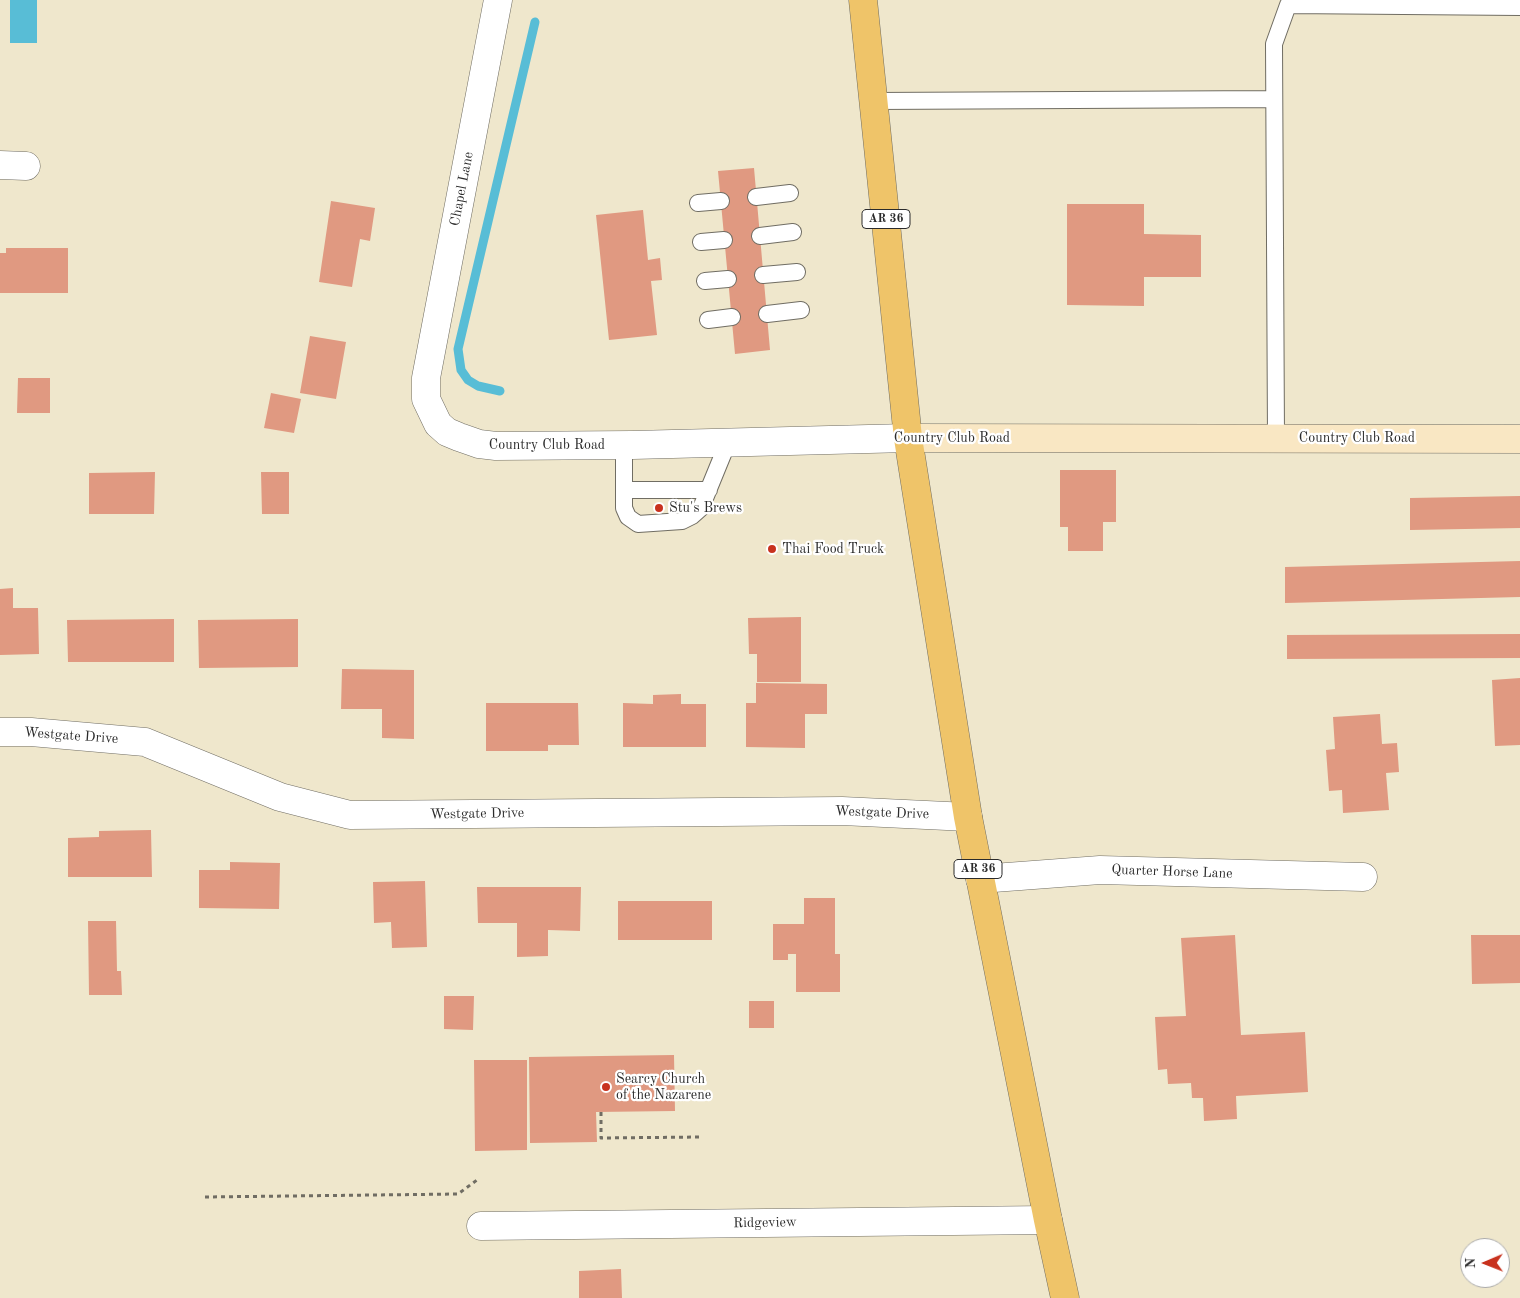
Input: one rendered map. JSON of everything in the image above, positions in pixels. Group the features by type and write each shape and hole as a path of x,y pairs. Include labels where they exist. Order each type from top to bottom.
{"main road":[{"name":"AR 36","path":"863,0 908,438 968,817 1048,1220 1066,1298"}],"street":[{"name":"Chapel Lane","path":"426,378 498,0"},
{"name":"Country Club Road","path":"426,378 426,399 438,424 447,432 479,444 496,446 908,438 1520,439"},
{"name":"Westgate Drive","path":"0,732 31,732 145,742 280,797 350,815 842,810 968,817"},
{"name":"Quarter Horse Lane","path":"980,879 1100,870 1363,877"},
{"name":"Ridgeview","path":"481,1226 1048,1220"}],"lane":[{"path":"1276,438 1274,44 1288,6 1520,7"},
{"path":"874,101 1274,99"},
{"path":"756,197 790,193"},
{"path":"698,204 721,201"},
{"path":"760,236 793,232"},
{"path":"701,242 724,240"},
{"path":"764,275 797,272"},
{"path":"705,281 728,279"},
{"path":"767,314 801,310"},
{"path":"708,320 732,317"},
{"path":"624,445 624,508 628,517 638,524 682,521 692,516 701,508 728,442"},
{"path":"624,490 709,490"}],"path":[{"path":"601,1112 601,1138 700,1137"},
{"path":"205,1197 458,1194 476,1180"}],"water":[{"path":"10,0 37,0 37,43 10,43"}],"building":[{"path":"754,168 770,350 735,354 718,171"},
{"path":"331,201 375,208 370,241 360,239 352,287 319,282"},
{"path":"1067,204 1144,204 1144,234 1201,235 1201,277 1144,277 1144,306 1067,305"},
{"path":"643,210 648,260 660,258 662,280 651,281 657,335 609,340 596,215"},
{"path":"6,248 68,248 68,293 0,293 0,253 6,253"},
{"path":"310,336 346,342 336,399 300,393"},
{"path":"18,378 50,378 50,413 17,413"},
{"path":"271,393 301,399 294,433 264,428"},
{"path":"1060,470 1116,470 1116,522 1103,522 1103,551 1068,551 1068,527 1060,527"},
{"path":"155,472 154,514 89,514 89,473"},
{"path":"261,472 289,472 289,514 262,514"},
{"path":"1520,496 1520,528 1410,530 1410,498"},
{"path":"1520,561 1520,597 1285,603 1285,567"},
{"path":"13,588 13,608 38,608 39,654 0,655 0,589"},
{"path":"801,617 801,682 757,682 757,654 749,654 748,618"},
{"path":"174,619 174,662 68,662 67,620"},
{"path":"298,619 298,667 199,668 198,620"},
{"path":"1520,634 1520,658 1287,659 1287,635"},
{"path":"342,669 414,670 414,739 382,738 382,709 341,709"},
{"path":"1520,678 1520,745 1495,746 1492,680"},
{"path":"756,683 827,684 827,714 805,714 805,748 746,747 746,703 756,703"},
{"path":"681,694 681,704 706,704 706,747 623,747 623,703 653,704 653,695"},
{"path":"486,703 578,703 579,745 548,745 548,751 486,751"},
{"path":"1380,714 1382,744 1397,743 1399,772 1386,773 1389,810 1343,813 1342,790 1329,791 1326,750 1335,749 1333,717"},
{"path":"151,830 152,877 68,877 68,838 99,837 99,831"},
{"path":"230,862 280,863 279,909 199,908 199,870 230,870"},
{"path":"425,881 427,947 392,948 391,922 374,923 373,882"},
{"path":"477,887 581,887 580,931 548,930 548,956 517,957 517,923 478,923"},
{"path":"804,898 835,898 835,954 840,954 840,992 796,992 796,954 788,954 788,960 773,960 773,924 804,924"},
{"path":"618,901 712,901 712,940 618,940"},
{"path":"88,921 116,921 117,971 121,971 122,995 89,995"},
{"path":"1235,935 1241,1035 1305,1032 1308,1092 1236,1096 1237,1119 1204,1121 1203,1098 1192,1098 1191,1083 1168,1084 1167,1069 1158,1070 1155,1017 1186,1016 1181,938"},
{"path":"1471,935 1520,935 1520,983 1472,984"},
{"path":"444,996 474,996 473,1030 444,1029"},
{"path":"749,1001 774,1001 774,1028 749,1028"},
{"path":"674,1055 675,1111 596,1112 597,1142 530,1143 529,1057"},
{"path":"474,1060 527,1060 527,1150 475,1151"},
{"path":"621,1269 622,1298 579,1298 579,1271"}],"waterway":[{"path":"500,391 478,386 468,380 461,370 458,349 535,22"}],"place":[{"name":"Stu's Brews","path":"659,508"},
{"name":"Thai Food Truck","path":"772,549"},
{"name":"Searcy Church of the Nazarene","path":"606,1087"}]}
